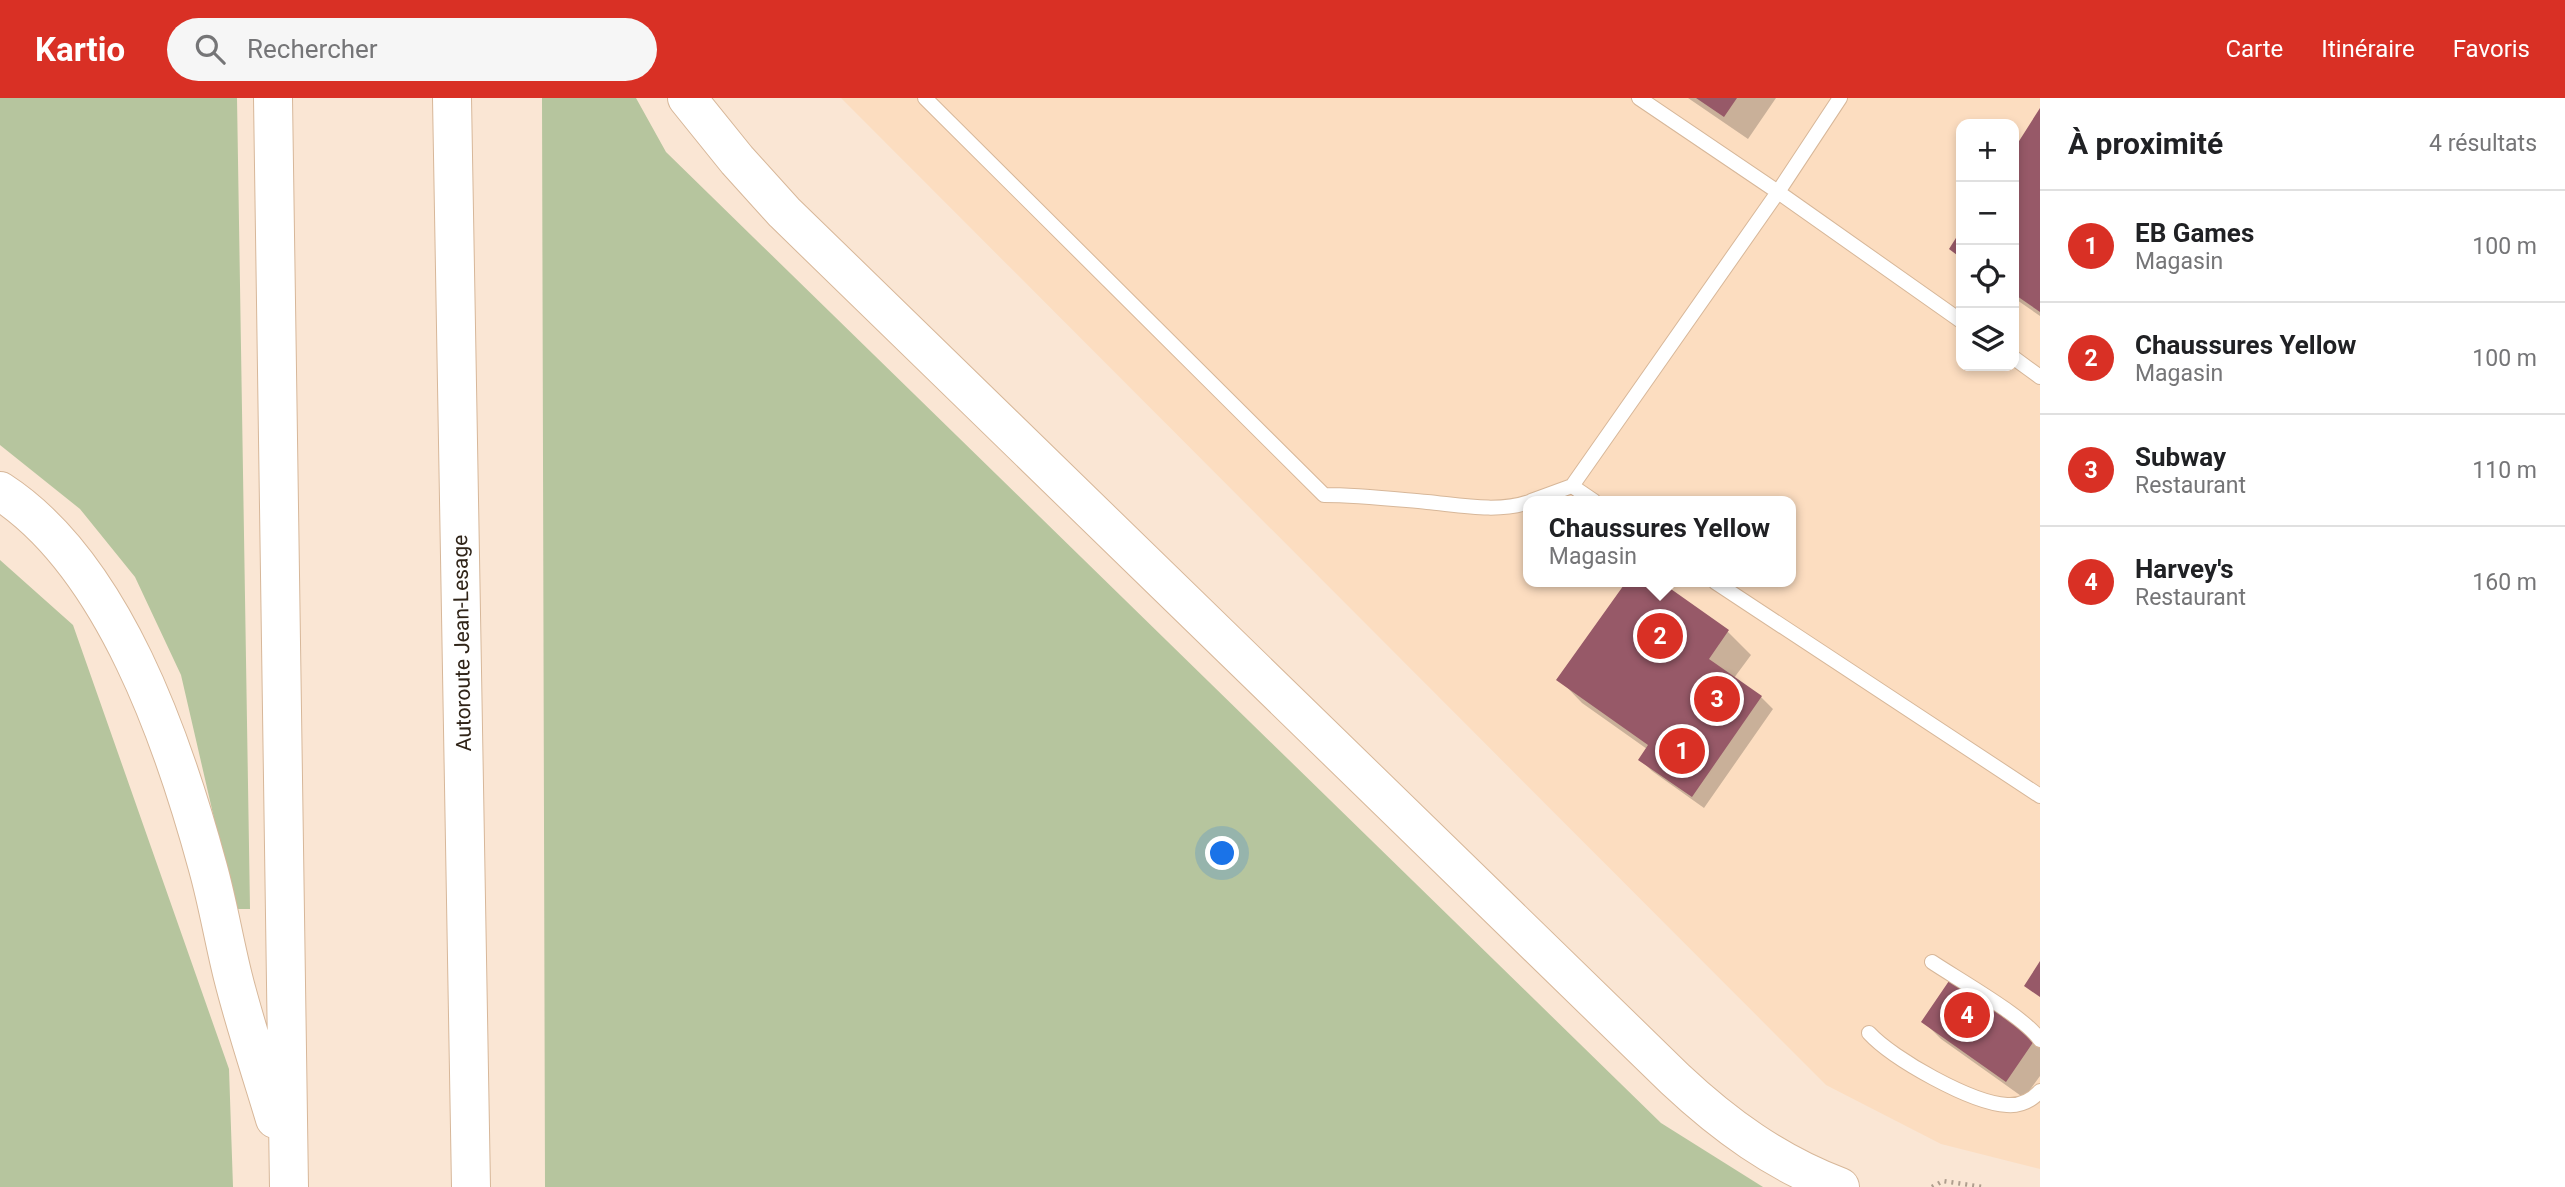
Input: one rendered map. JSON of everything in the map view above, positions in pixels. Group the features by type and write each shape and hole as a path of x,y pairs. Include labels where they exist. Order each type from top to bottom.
{"highway":[{"path":"273,98 289,1176"},
{"name":"Autoroute Jean-Lesage","path":"452,98 471,1187"},
{"path":"687,98 784,212 1701,1104 1754,1144 1840,1187"},
{"path":"0,491 42,524 84,575 121,638 152,704 202,846 233,977 289,1176"}],"lane":[{"path":"925,98 1324,495 1358,495 1455,505 1514,507 1523,504"},
{"path":"1639,98 1956,317"},
{"path":"1546,496 1572,486 1778,192 1840,98"},
{"path":"2019,362 2040,377"},
{"path":"1572,486 1587,496"},
{"path":"1723,587 2040,796"},
{"path":"1932,962 2035,1032 2040,1040"},
{"path":"1870,1033 1878,1043 1975,1098 2009,1105 2022,1104 2034,1098 2040,1091"}],"path":[{"path":"1932,1187 1942,1181 1983,1187"}],"shaded area":[{"path":"841,98 2040,98 2040,1169 1941,1144 1826,1085"}],"green space":[{"path":"0,98 237,98 250,909 235,909 181,675 135,577 80,509 0,445"},
{"path":"542,98 636,98 666,152 1661,1123 1763,1187 545,1187"},
{"path":"0,560 73,625 229,1069 233,1187 0,1187"}],"building":[{"path":"1696,98 1737,98 1724,117"},
{"path":"2040,108 2040,312 2019,297 2019,141"},
{"path":"1956,238 1956,254 1949,249"},
{"path":"1622,587 1668,587 1729,630 1709,659 1762,696 1692,797 1638,760 1648,745 1556,680"},
{"path":"2040,961 2040,997 2024,986"},
{"path":"1951,978 2036,1038 2006,1082 1921,1022"}],"place":[{"name":"Chaussures Yellow","path":"1660,636"},
{"name":"Subway","path":"1717,699"},
{"name":"EB Games","path":"1682,751"},
{"name":"Harvey's","path":"1967,1015"}]}
